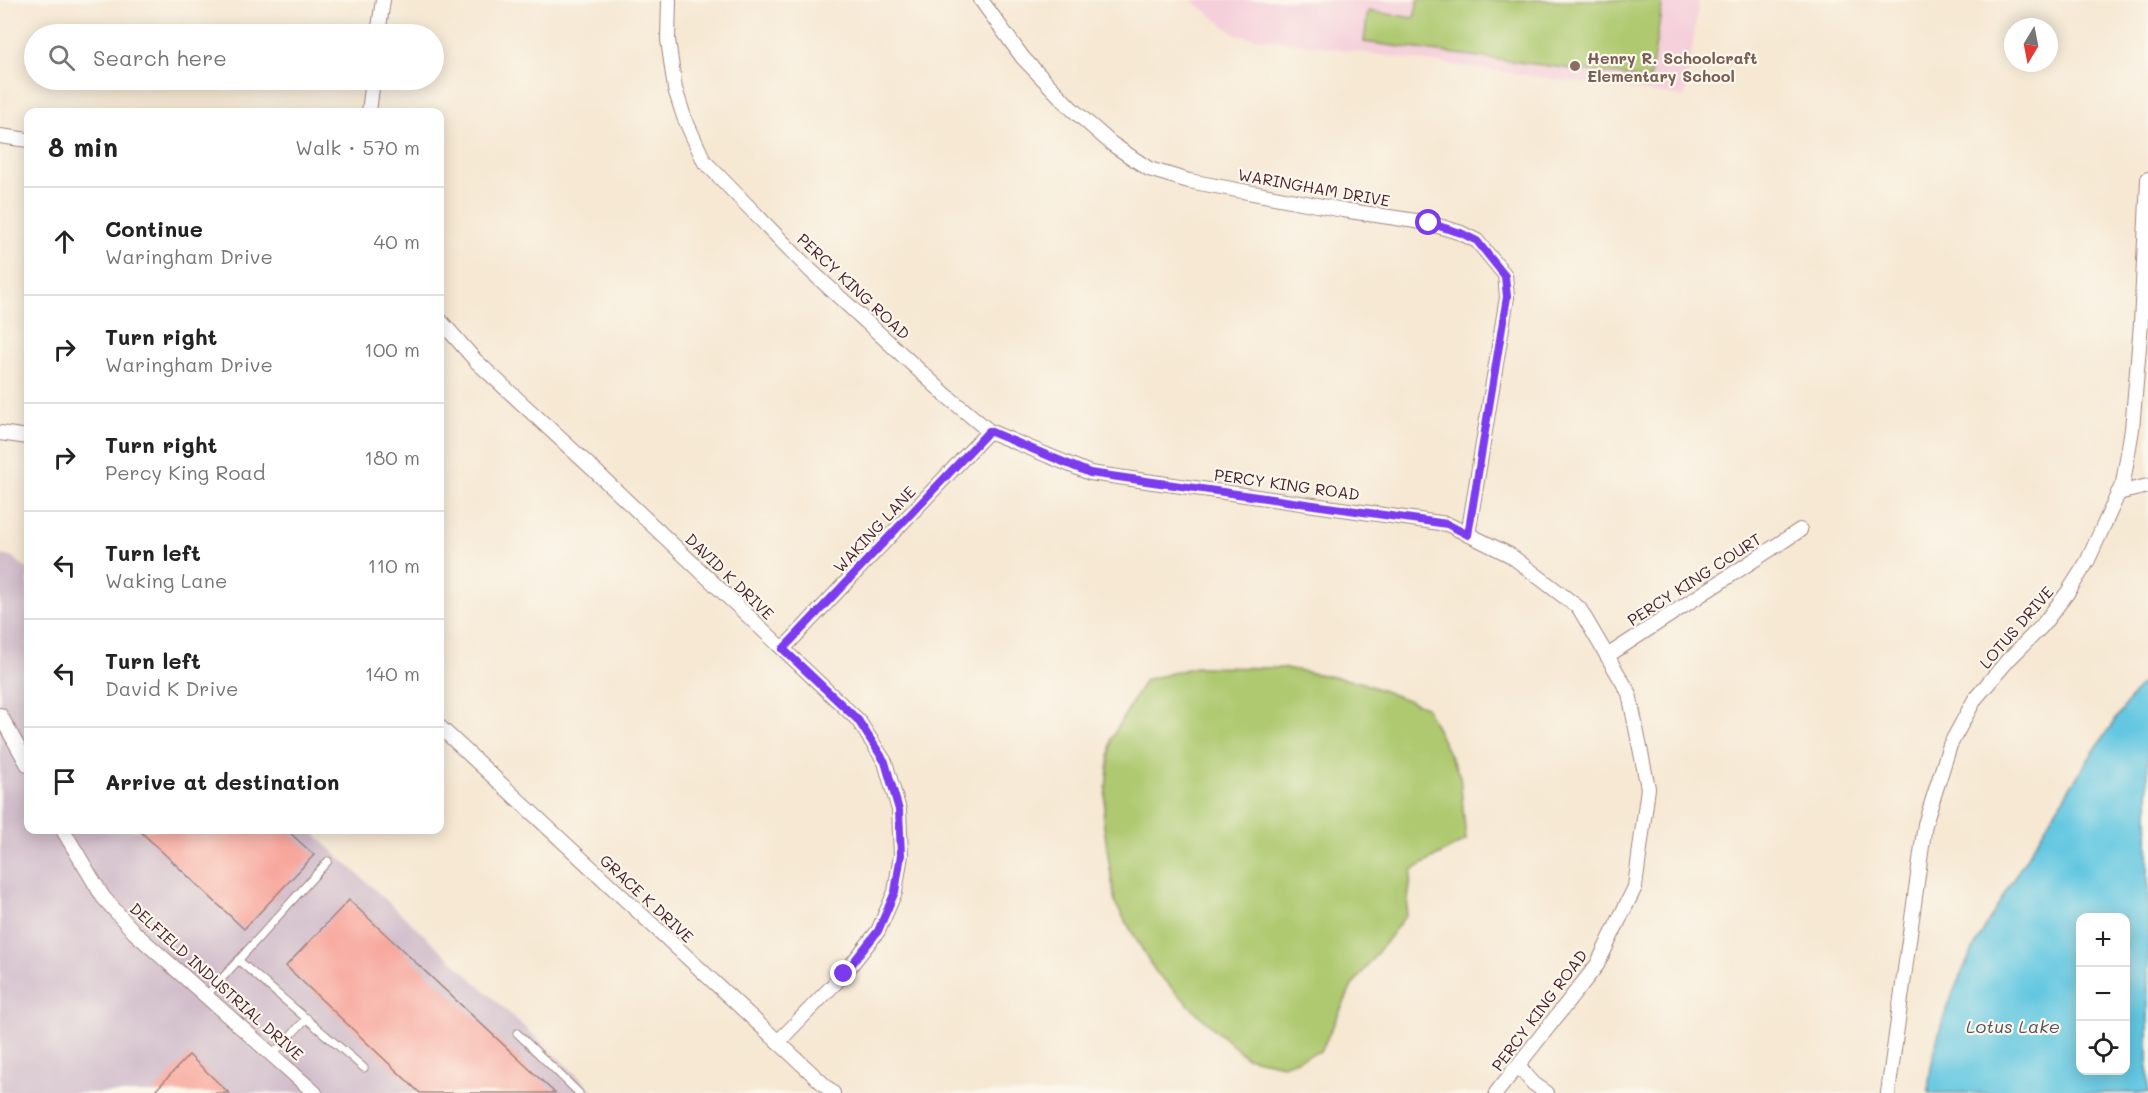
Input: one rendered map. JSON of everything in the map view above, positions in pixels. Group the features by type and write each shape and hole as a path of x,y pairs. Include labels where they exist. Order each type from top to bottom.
{"street":[{"path":"379,24 383,0"},
{"name":"PERCY KING ROAD","path":"669,0 668,40 675,89 684,117 704,160 810,270 947,396 989,431 1090,473 1447,524 1510,555 1579,608 1629,693 1648,788 1635,887 1597,965 1496,1093"},
{"name":"WARINGHAM DRIVE","path":"981,0 1023,58 1072,109 1112,144 1149,169 1189,181 1343,210 1429,223 1461,233 1477,241 1505,276 1507,297 1468,535"},
{"path":"370,108 372,90"},
{"path":"0,136 24,139"},
{"name":"LOTUS DRIVE","path":"1888,1093 1924,824 1950,745 1975,699 2008,660 2041,627 2068,592 2087,562 2123,483 2132,429 2148,179"},
{"name":"DAVID K DRIVE","path":"444,325 476,361 858,720 885,762 899,810 901,855 895,892 878,931 844,974 778,1042"},
{"name":"WAKING LANE","path":"783,649 989,431"},
{"path":"0,433 24,436"},
{"path":"2118,493 2148,486"},
{"name":"PERCY KING COURT","path":"1606,656 1800,530"},
{"path":"0,716 24,758"},
{"name":"GRACE K DRIVE","path":"444,731 833,1093"},
{"name":"DELFIELD INDUSTRIAL DRIVE","path":"65,834 103,897 135,933 315,1093"},
{"path":"1518,1066 1534,1084 1547,1093"}],"lane":[{"path":"206,996 328,861"},
{"path":"238,960 363,1068"},
{"path":"273,1054 307,1018"},
{"path":"517,1033 579,1093"}],"shaded area":[{"name":"Henry R. Schoolcraft Elementary School","path":"1191,0 1699,0 1685,97 1236,35"},
{"path":"0,555 13,557 24,567 24,834 314,834 596,1093 0,1093"}],"green space":[{"path":"1418,0 1663,0 1650,79 1364,42 1368,11 1414,18"},
{"path":"1196,667 1285,668 1360,682 1426,707 1460,776 1466,840 1412,870 1406,915 1352,986 1321,1051 1283,1065 1246,1057 1201,1017 1155,971 1115,903 1103,820 1111,739 1145,680"}],"water":[{"name":"Lotus Lake","path":"2148,677 2148,1093 1929,1093 1931,1068 1941,1027 1949,1002 1971,953 1997,906 2093,752"}],"building":[{"path":"143,834 291,834 314,855 244,929"},
{"path":"349,900 555,1093 420,1093 286,966"},
{"path":"189,1055 229,1093 153,1093"}],"place":[{"name":"Henry R. Schoolcraft Elementary School","path":"1575,66"}],"route":[{"path":"844,974 878,931 895,892 901,855 899,810 885,762 858,720 783,649 989,431 1090,473 1447,524 1468,535 1507,297 1505,276 1477,241 1461,233 1429,223"}]}
